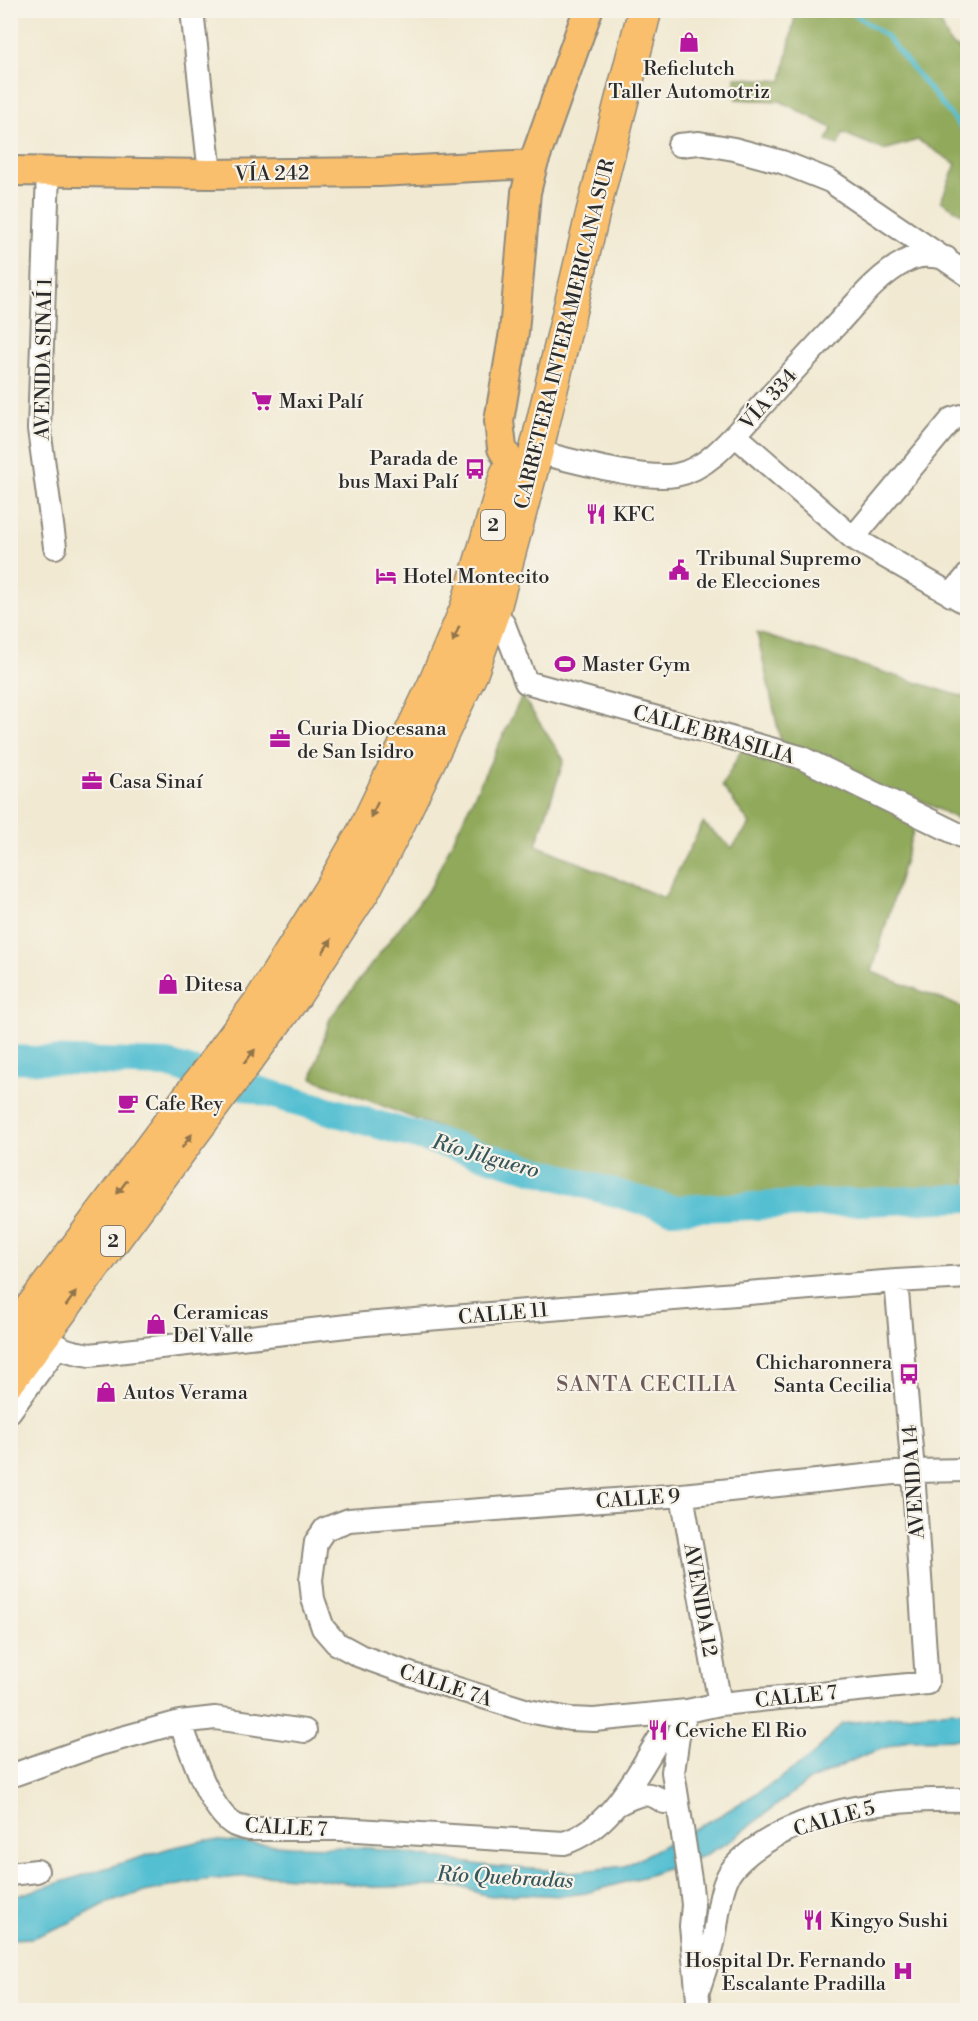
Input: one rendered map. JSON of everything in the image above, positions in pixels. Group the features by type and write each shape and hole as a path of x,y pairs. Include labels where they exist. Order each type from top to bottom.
{"highway":[{"name":"CARRETERA INTERAMERICANA SUR","path":"34,1335 295,995 363,891 397,826 477,658 494,608 513,474 533,434 532,400 535,373 627,10"},
{"name":"CARRETERA INTERAMERICANA SUR","path":"10,1379 34,1335 182,1106 261,1001 334,885 364,832 434,686 467,608 513,474 590,224 645,10"},
{"path":"477,658 502,509 513,474"}],"main road":[{"path":"513,474 502,448 499,421 514,332 526,192 533,164 588,10"},
{"name":"VÍA 242","path":"10,171 210,174 379,172 533,164"}],"street":[{"path":"192,10 210,174"},
{"path":"679,145 699,143 734,148 782,162 830,181 968,275"},
{"name":"AVENIDA SINAÍ 1","path":"48,171 39,429 55,547"},
{"name":"VÍA 334","path":"513,474 622,471 674,475 699,465 735,435 882,278 896,267 919,256 932,255 946,258"},
{"path":"853,538 952,419 964,417"},
{"path":"735,435 853,538 959,599 968,575"},
{"name":"CALLE BRASILIA","path":"494,608 504,625 526,682 800,757 968,839"},
{"name":"CALLE 11","path":"34,1335 71,1352 90,1356 365,1324 968,1277"},
{"name":"AVENIDA 14","path":"896,1281 913,1471 927,1683"},
{"path":"10,1411 34,1335"},
{"name":"CALLE 9","path":"316,1542 325,1529 349,1520 682,1495 913,1471 968,1470"},
{"name":"AVENIDA 12","path":"682,1495 720,1704"},
{"name":"CALLE 7A","path":"316,1542 311,1580 313,1599 323,1628 336,1643 360,1656 528,1711 560,1717 594,1720 677,1712"},
{"name":"CALLE 7","path":"677,1712 720,1704 927,1683"},
{"path":"677,1712 659,1739 657,1763 670,1810 686,1887 684,1908 691,1926 698,2001"},
{"path":"670,1810 678,1736 677,1712"},
{"path":"10,1776 100,1743 180,1722 215,1718 305,1731"},
{"name":"CALLE 7","path":"180,1722 212,1800 221,1813 235,1825 249,1830 341,1829 564,1844 589,1831 618,1804 659,1739"},
{"name":"CALLE 7","path":"618,1804 642,1794 656,1796 670,1810"},
{"name":"CALLE 5","path":"698,2001 728,1875 744,1858 780,1834 810,1821 870,1805 930,1799 968,1800"},
{"path":"10,1874 37,1870"}],"green space":[{"path":"796,11 936,11 950,44 967,53 967,217 941,201 956,164 918,140 884,150 843,133 838,145 827,141 832,128 780,101 736,99 735,77 782,81"},
{"path":"757,633 967,698 967,824 922,801 872,972 967,1009 967,1198 671,1209 576,1182 312,1078 330,1018 430,888 522,696 564,760 536,845 664,898 703,823 732,848 750,824 722,786 742,749 785,761"}],"water":[{"name":"Río Quebradas","path":"967,1710 967,1739 908,1740 864,1755 807,1782 727,1843 703,1856 646,1876 586,1893 561,1896 525,1894 491,1896 469,1888 372,1887 313,1878 262,1875 204,1880 139,1893 105,1904 69,1923 32,1938 11,1939 10,1898 170,1848 206,1840 291,1846 372,1848 488,1866 573,1872 625,1866 721,1815 775,1782 814,1754 842,1724 915,1714"}],"waterway":[{"path":"848,10 886,36 968,136"},
{"name":"Río Jilguero","path":"10,1059 167,1064 671,1209 968,1198"}],"place":[{"name":"Reficlutch Taller Automotriz","path":"689,42"},
{"name":"Maxi Palí","path":"262,401"},
{"name":"Parada de bus Maxi Palí","path":"475,469"},
{"name":"KFC","path":"596,514"},
{"name":"Tribunal Supremo de Elecciones","path":"679,570"},
{"name":"Hotel Montecito","path":"386,576"},
{"name":"Master Gym","path":"565,664"},
{"name":"Curia Diocesana de San Isidro","path":"280,739"},
{"name":"Casa Sinaí","path":"92,781"},
{"name":"Ditesa","path":"168,984"},
{"name":"Cafe Rey","path":"128,1103"},
{"name":"Ceramicas Del Valle","path":"156,1324"},
{"name":"Chicharonnera Santa Cecilia","path":"909,1374"},
{"name":"Autos Verama","path":"106,1392"},
{"name":"Ceviche El Rio","path":"658,1730"},
{"name":"Kingyo Sushi","path":"813,1920"},
{"name":"Hospital Dr. Fernando Escalante Pradilla","path":"903,1971"}],"district":[{"name":"SANTA CECILIA","path":"647,1384"}]}
